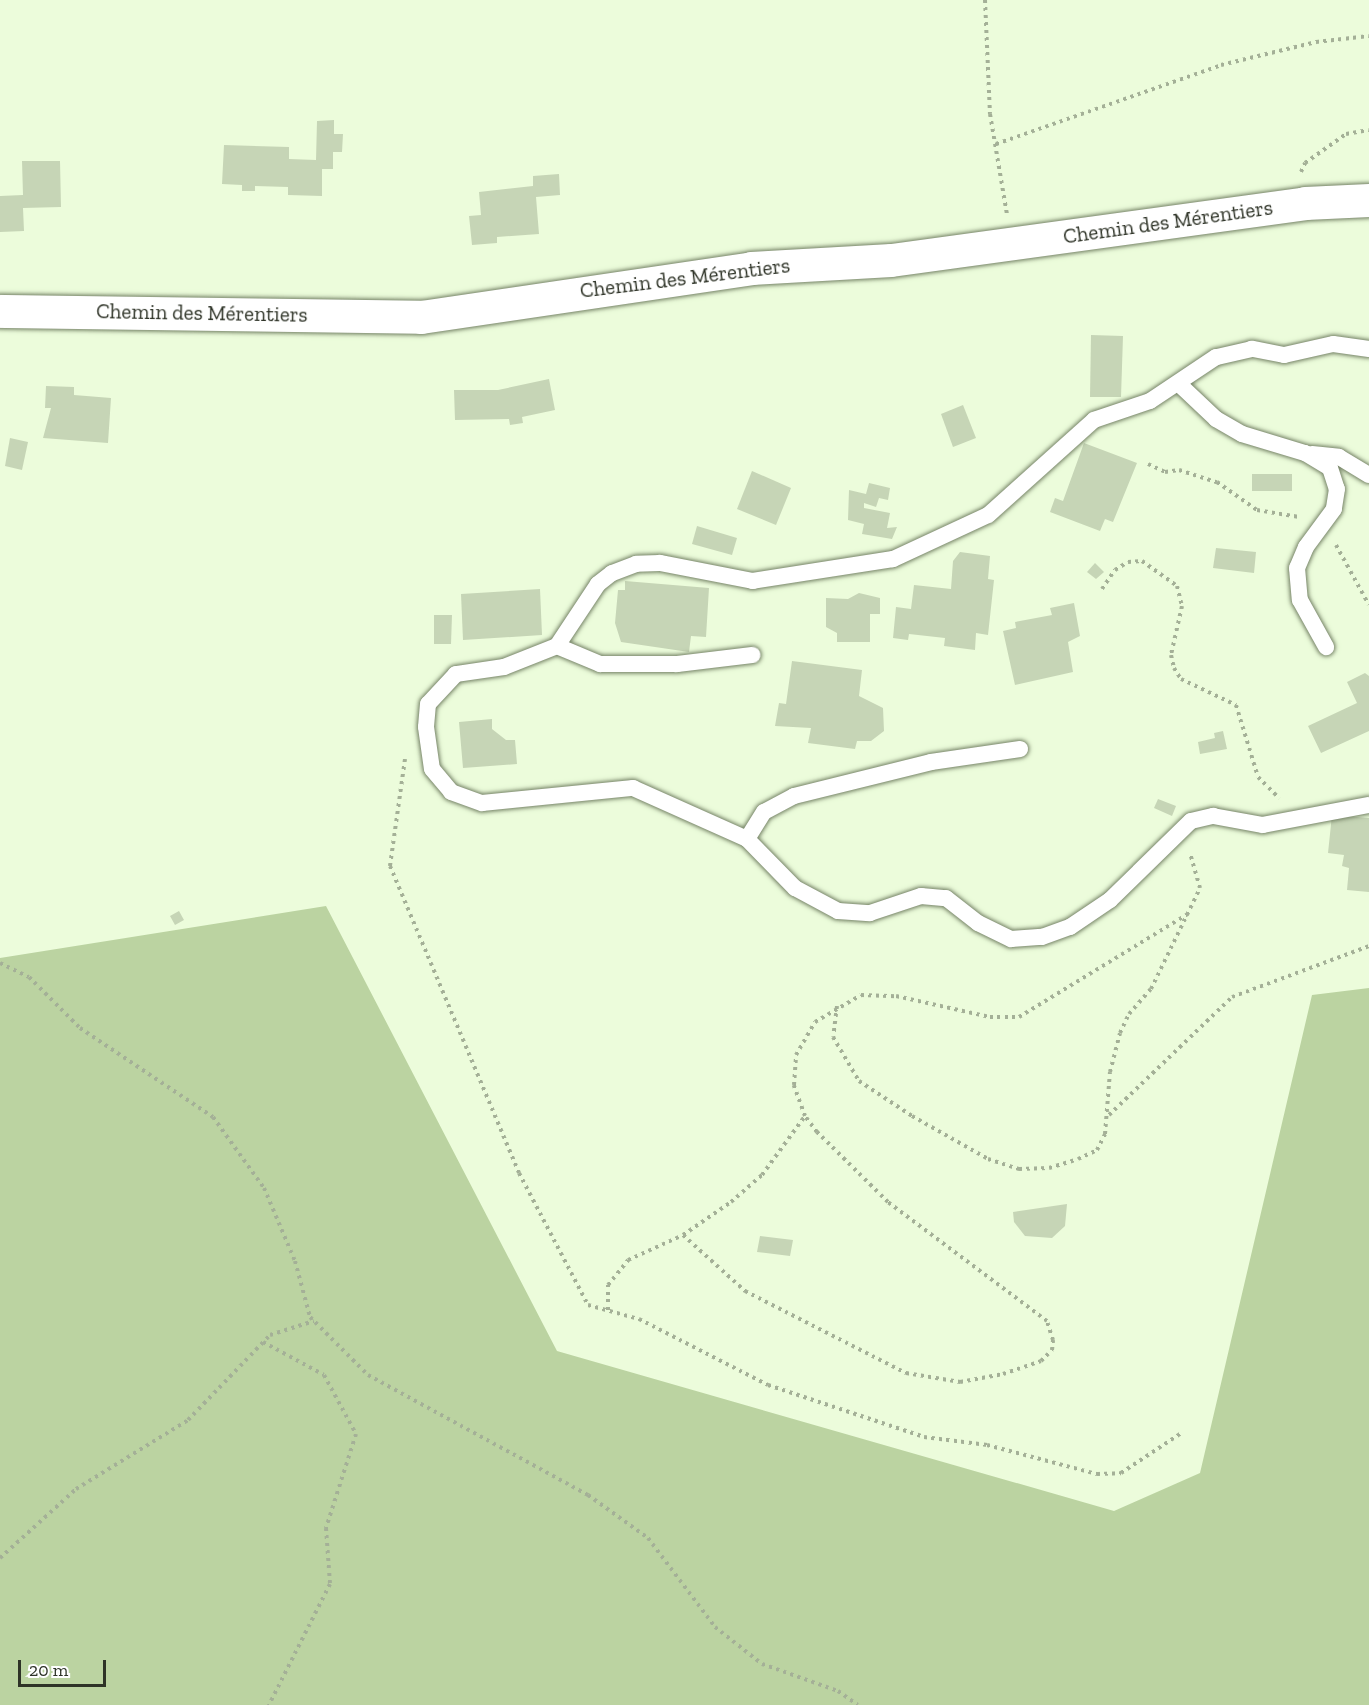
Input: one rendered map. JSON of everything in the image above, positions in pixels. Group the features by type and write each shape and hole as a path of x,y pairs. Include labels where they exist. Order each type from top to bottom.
{"street":[{"name":"Chemin des Mérentiers","path":"0,311 421,317 751,268 891,260 1305,203 1369,200"}],"lane":[{"path":"1305,203 1369,217"},
{"path":"1369,349 1333,344 1284,355 1252,349 1216,357 1179,384 1150,401 1094,420 988,515 893,559 753,581 660,563 636,564 598,584 557,646 504,667 456,674 428,704 432,769 451,792 482,803 633,788 747,839 795,888 838,911 870,913 921,896 946,898 978,923 1011,939 1042,937 1070,927 1110,900 1191,821 1213,816 1263,825 1300,818 1332,808 1369,805"},
{"path":"1179,384 1216,419 1242,434 1305,453 1339,457 1369,475"},
{"path":"1305,453 1330,468 1337,489 1334,509 1319,529 1297,568 1300,600 1326,647"},
{"path":"557,646 600,664 677,664 752,655"},
{"path":"747,839 765,812 794,796 931,762 1020,748"}],"path":[{"path":"985,0 996,144 1012,244"},
{"path":"996,144 1221,65 1316,42 1369,36"},
{"path":"1305,203 1296,183 1305,163 1346,134 1369,130"},
{"path":"1149,464 1165,472 1179,470 1217,482 1257,510 1278,511 1319,529 1343,555 1369,604"},
{"path":"1102,589 1115,570 1128,562 1156,567 1177,586 1182,606 1171,655 1174,668 1181,679 1236,705 1258,777 1295,807 1300,818"},
{"path":"406,754 390,866 519,1173 588,1305 639,1319 768,1385 924,1437 987,1445 1097,1474 1120,1473 1183,1432"},
{"path":"837,1006 833,1037 860,1082 988,1159 1019,1169 1049,1168 1097,1150 1108,1116 1110,1072 1120,1034 1129,1014 1151,989 1200,888 1196,868 1189,851 1172,840"},
{"path":"683,1235 745,1291 906,1373 960,1382 1003,1374 1041,1361 1052,1350 1047,1320 888,1202 842,1161 805,1116 794,1085 796,1055 814,1022 837,1006 861,994 896,996 990,1017 1019,1017 1188,914"},
{"path":"1108,1116 1232,997 1369,946"},
{"path":"0,963 29,977 80,1028 213,1117 264,1188 314,1321 368,1375 588,1495 648,1538 715,1627 762,1664 838,1691 858,1705"},
{"path":"608,1310 608,1285 628,1260 683,1235 762,1175 805,1116"},
{"path":"0,1558 76,1489 188,1420 270,1335 314,1321"},
{"path":"263,1342 324,1375 356,1434 326,1528 330,1584 269,1705"}],"green space":[{"path":"326,906 557,1351 1114,1511 1200,1473 1312,995 1369,988 1369,1705 0,1705 0,958"}],"building":[{"path":"334,120 334,134 343,134 342,152 333,152 333,169 322,169 322,196 288,195 288,187 255,186 255,191 242,191 242,185 222,184 224,145 289,147 289,159 316,160 317,121"},
{"path":"22,161 60,161 61,207 23,208 24,231 0,232 0,196 23,195"},
{"path":"559,174 560,195 536,197 539,234 497,237 497,243 472,245 469,216 481,215 479,192 533,186 533,176"},
{"path":"1091,335 1123,336 1121,397 1090,397"},
{"path":"549,379 555,410 522,417 523,423 510,425 509,419 455,420 454,390 498,390"},
{"path":"46,386 74,387 74,395 111,398 108,443 43,438 51,408 45,408"},
{"path":"963,405 976,438 953,447 941,414"},
{"path":"10,438 28,442 22,470 5,466"},
{"path":"1084,443 1137,463 1113,522 1105,519 1100,531 1050,512 1055,498 1063,501"},
{"path":"752,471 791,488 776,525 737,509"},
{"path":"1252,474 1292,474 1292,491 1252,491"},
{"path":"869,483 890,488 888,500 879,498 876,507 864,503 864,508 890,513 887,528 897,527 892,539 862,534 864,524 848,520 849,490 866,494"},
{"path":"697,526 737,538 732,555 692,544"},
{"path":"1216,548 1256,552 1254,573 1213,568"},
{"path":"960,552 990,556 988,579 994,580 988,635 976,633 975,650 944,646 945,638 909,634 908,640 893,638 896,607 911,609 914,585 951,589 953,561"},
{"path":"1095,563 1104,572 1096,579 1087,572"},
{"path":"625,581 709,588 706,637 691,636 689,652 621,642 615,623 618,590 625,590"},
{"path":"540,589 542,635 463,640 461,594"},
{"path":"859,593 880,598 880,614 870,614 870,642 837,642 837,633 826,627 826,598 848,599"},
{"path":"1074,603 1080,636 1068,642 1073,672 1015,685 1003,631 1016,628 1015,622 1052,615 1050,608"},
{"path":"434,615 452,615 451,644 434,644"},
{"path":"792,661 862,670 859,696 883,708 884,731 871,741 857,741 855,749 808,743 811,728 775,726 779,703 786,704"},
{"path":"1365,673 1369,676 1369,731 1321,753 1308,726 1357,703 1347,682"},
{"path":"492,719 492,729 506,740 515,740 517,764 463,768 459,722"},
{"path":"1223,731 1227,749 1200,754 1198,742 1215,738 1214,733"},
{"path":"1158,799 1176,806 1172,816 1154,808"},
{"path":"1332,815 1369,818 1369,892 1347,890 1349,868 1342,866 1344,855 1328,853"},
{"path":"179,911 184,920 175,925 170,916"},
{"path":"1067,1204 1065,1226 1052,1238 1025,1236 1014,1222 1013,1212"},
{"path":"760,1236 793,1240 790,1256 757,1252"}]}
